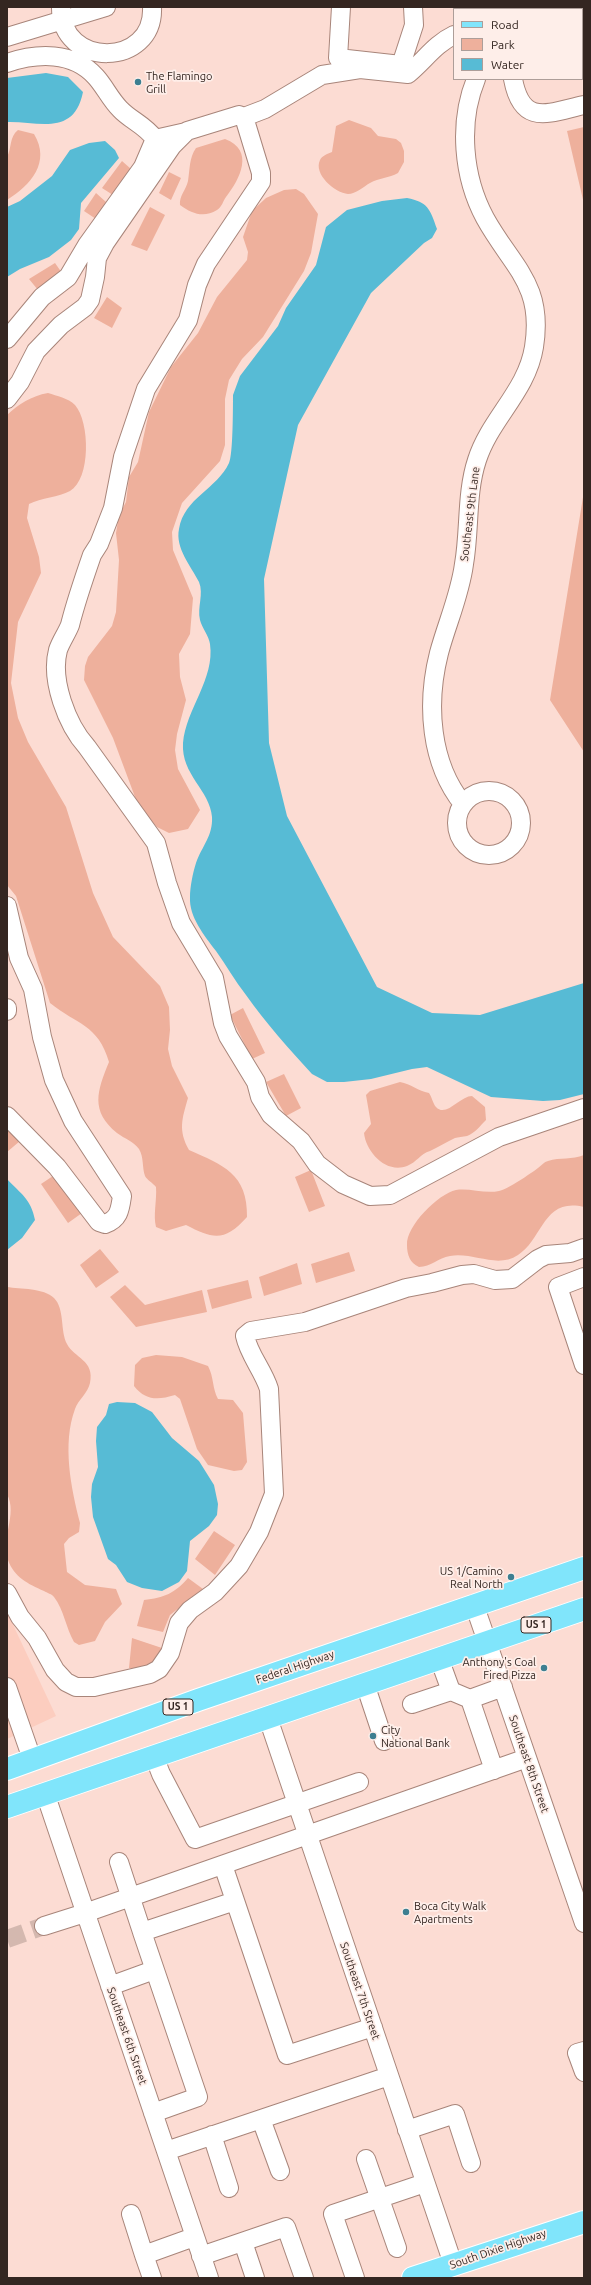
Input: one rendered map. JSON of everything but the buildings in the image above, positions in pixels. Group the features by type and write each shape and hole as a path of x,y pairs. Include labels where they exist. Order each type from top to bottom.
{"main road":[{"name":"Federal Highway","path":"7,1769 474,1604 584,1568"},
{"name":"US 1","path":"7,1807 584,1609"},
{"name":"South Dixie Highway","path":"413,2278 442,2271 584,2222"}],"street":[{"path":"7,37 62,13 106,7"},
{"path":"62,13 66,30 70,36 88,50 102,54 121,52 131,48 142,37 149,24 152,7"},
{"path":"342,7 338,58 401,65 414,25 413,7"},
{"path":"155,139 238,116 244,118 265,110 322,75 360,69 408,74 424,61 437,45 453,37"},
{"path":"7,63 46,55 60,57 86,67 122,111 132,117 155,139"},
{"name":"Southeast 9th Lane","path":"463,804 447,781 439,760 434,735 434,682 438,654 458,593 464,564 470,493 476,461 488,433 521,386 529,368 537,328 536,309 530,289 520,270 486,219 470,181 466,141 468,105 476,80"},
{"path":"513,80 518,97 527,110 540,115 584,105"},
{"path":"244,118 261,173 261,182 206,264 197,285 188,320 156,370 139,405 123,457 114,508 99,544 92,555 69,626 58,651 57,673 64,707 77,735 156,842 167,883 181,923 214,978 223,1023 236,1051 256,1082 260,1097 271,1115 301,1141 317,1164 326,1171 354,1190 370,1196 390,1195 499,1137 584,1108"},
{"path":"7,399 20,382 36,351 61,325 85,307 90,300 97,258 105,243 166,154 187,131"},
{"path":"7,340 42,297 68,277 87,245 143,167 155,139"},
{"path":"7,906 19,958 33,989 42,1037 54,1080 73,1121 122,1196 120,1211 116,1218 105,1224 99,1222 57,1167 7,1116"},
{"path":"7,1593 20,1616 37,1638 55,1670 66,1682 76,1687 85,1688 150,1674 160,1669 170,1653 179,1624 190,1610 215,1592 239,1566 258,1532 274,1494 269,1389 264,1374 248,1347 245,1336 251,1330 305,1322 406,1288 432,1284 462,1275 474,1274 495,1280 512,1279 538,1259 546,1256 570,1253 584,1248"},
{"path":"584,1278 558,1287 584,1366"},
{"name":"Southeast 8th Street","path":"474,1604 584,1923"},
{"path":"439,1658 451,1691"},
{"path":"365,1684 384,1741"},
{"path":"7,1687 11,1712 32,1759"},
{"path":"412,1704 451,1691 470,1699 503,1687"},
{"path":"470,1699 494,1770"},
{"name":"Southeast 7th Street","path":"268,1718 425,2183 442,2271"},
{"path":"154,1756 161,1774 195,1839 359,1782"},
{"path":"44,1926 130,1898 307,1834 527,1758"},
{"name":"Southeast 6th Street","path":"45,1793 208,2278"},
{"path":"118,1862 198,2097 153,2114"},
{"path":"223,1865 287,2055 373,2027"},
{"path":"142,1932 235,1901"},
{"path":"110,1986 154,1970"},
{"path":"584,2051 577,2053 584,2072"},
{"path":"166,2151 389,2076"},
{"path":"407,2130 455,2114 471,2163"},
{"path":"261,2119 280,2171"},
{"path":"212,2136 230,2188"},
{"path":"366,2159 397,2248"},
{"path":"355,2278 333,2214 425,2183"},
{"path":"131,2214 152,2278"},
{"path":"201,2256 286,2227 304,2278"},
{"path":"144,2255 194,2237"},
{"path":"242,2242 255,2278"}],"shaded area":[{"path":"7,1612 56,1716 7,1739"}],"green space":[{"path":"584,7 584,76 583,8 534,8"},
{"path":"349,120 371,128 378,136 396,139 401,143 404,151 404,162 398,173 373,181 357,192 351,194 343,193 326,182 322,177 319,165 322,157 332,152 336,126"},
{"path":"584,127 584,204 567,131"},
{"path":"18,130 34,134 39,144 39,163 31,180 7,200 7,157 13,136"},
{"path":"225,139 234,144 240,150 242,157 240,174 236,182 219,209 207,214 198,214 189,211 180,205 180,202 188,181 191,160 196,148"},
{"path":"122,161 131,169 113,195 102,188"},
{"path":"169,172 181,178 171,200 159,193"},
{"path":"296,189 304,194 318,214 311,253 304,271 263,337 242,359 229,380 225,399 225,445 220,461 182,503 172,532 173,550 193,598 190,634 179,654 180,677 186,700 177,734 175,750 178,769 200,810 188,829 169,833 157,827 138,805 113,738 84,680 85,666 88,657 112,626 116,612 119,560 116,533 119,515 126,502 129,477 138,462 149,412 171,367 198,333 217,297 247,260 248,252 243,237 252,211 266,198 284,190"},
{"path":"96,193 106,202 96,219 84,211"},
{"path":"150,207 165,215 147,251 131,245"},
{"path":"55,263 62,273 38,290 29,279"},
{"path":"107,297 122,308 112,328 94,318"},
{"path":"48,393 66,399 75,405 80,413 84,424 86,437 85,463 82,475 77,485 70,491 29,504 27,518 39,557 41,573 18,622 11,683 18,718 28,742 66,807 93,893 113,937 160,986 169,1007 170,1030 168,1049 172,1066 188,1098 184,1112 182,1130 189,1150 223,1166 238,1181 243,1190 246,1202 247,1217 232,1231 218,1236 195,1230 186,1225 166,1231 156,1227 156,1187 145,1176 141,1152 134,1144 108,1125 99,1109 99,1091 109,1062 104,1049 93,1032 86,1026 50,1003 16,896 7,885 7,415 26,401 36,396"},
{"path":"584,491 584,752 550,700"},
{"path":"243,1008 265,1053 252,1059 230,1015"},
{"path":"284,1074 301,1108 286,1116 266,1082"},
{"path":"400,1082 429,1093 435,1106 440,1110 449,1108 463,1099 472,1096 485,1107 486,1120 470,1135 456,1138 424,1154 407,1166 399,1168 385,1164 378,1160 373,1154 364,1133 371,1124 366,1095 370,1091"},
{"path":"7,1125 20,1141 7,1152"},
{"path":"584,1155 584,1207 570,1206 560,1208 545,1221 526,1248 518,1255 510,1259 502,1260 459,1255 450,1256 423,1267 419,1267 413,1263 408,1252 408,1237 417,1220 432,1204 441,1198 456,1190 488,1192 499,1191 519,1181 547,1161"},
{"path":"311,1170 325,1206 309,1212 295,1177"},
{"path":"53,1176 82,1213 68,1223 41,1184"},
{"path":"100,1249 119,1272 96,1288 80,1265"},
{"path":"349,1252 355,1271 316,1283 311,1264"},
{"path":"297,1263 302,1284 264,1296 259,1277"},
{"path":"248,1280 252,1298 212,1309 207,1290"},
{"path":"125,1285 145,1305 202,1290 207,1312 136,1327 110,1297"},
{"path":"7,1287 44,1292 54,1298 60,1308 67,1344 90,1369 91,1375 89,1387 75,1409 69,1437 69,1466 80,1523 79,1532 69,1538 64,1544 67,1572 85,1585 116,1589 122,1604 105,1622 95,1641 79,1645 74,1642 54,1597 22,1579 11,1566 6,1552 11,1510 7,1494"},
{"path":"156,1355 182,1357 208,1366 218,1399 233,1400 243,1413 247,1462 242,1470 234,1471 208,1465 197,1449 180,1399 175,1395 163,1398 148,1397 134,1386 135,1365 142,1358"},
{"path":"214,1531 235,1545 215,1575 195,1559"},
{"path":"188,1578 203,1589 170,1615 163,1632 137,1626 144,1600 169,1594"},
{"path":"132,1638 162,1648 153,1670 129,1668"}],"water":[{"path":"46,73 68,77 83,92 78,106 72,116 53,124 7,122 7,78"},
{"path":"105,141 115,150 119,158 81,203 79,229 71,240 49,257 20,269 7,277 7,207 20,201 52,176 70,150 89,143"},
{"path":"407,198 424,204 430,211 437,229 432,238 424,243 371,293 298,425 264,579 269,743 287,816 377,987 432,1013 480,1015 584,983 584,1094 560,1100 543,1101 491,1097 427,1067 371,1079 327,1082 312,1074 278,1036 254,1005 198,926 190,904 196,863 211,830 212,817 210,807 186,764 183,743 189,718 208,669 210,644 199,615 201,591 199,582 184,557 179,543 178,536 182,518 194,501 224,472 229,463 232,441 233,395 240,376 278,326 286,308 316,265 326,227 347,210 382,201"},
{"path":"7,1179 28,1202 35,1220 22,1238 7,1250"},
{"path":"117,1402 135,1403 152,1412 172,1438 199,1461 214,1485 218,1504 217,1515 209,1526 190,1541 187,1571 179,1582 162,1591 142,1588 127,1582 116,1565 108,1559 93,1517 91,1497 92,1484 98,1467 96,1441 97,1427 106,1415 109,1404"}],"tunnel":[{"path":"7,1939 44,1926"}],"place":[{"name":"The Flamingo Grill","path":"138,82"},
{"name":"US 1/Camino Real North","path":"511,1577"},
{"name":"Anthony's Coal Fired Pizza","path":"544,1668"},
{"name":"City National Bank","path":"373,1736"},
{"name":"Boca City Walk Apartments","path":"406,1912"}]}
